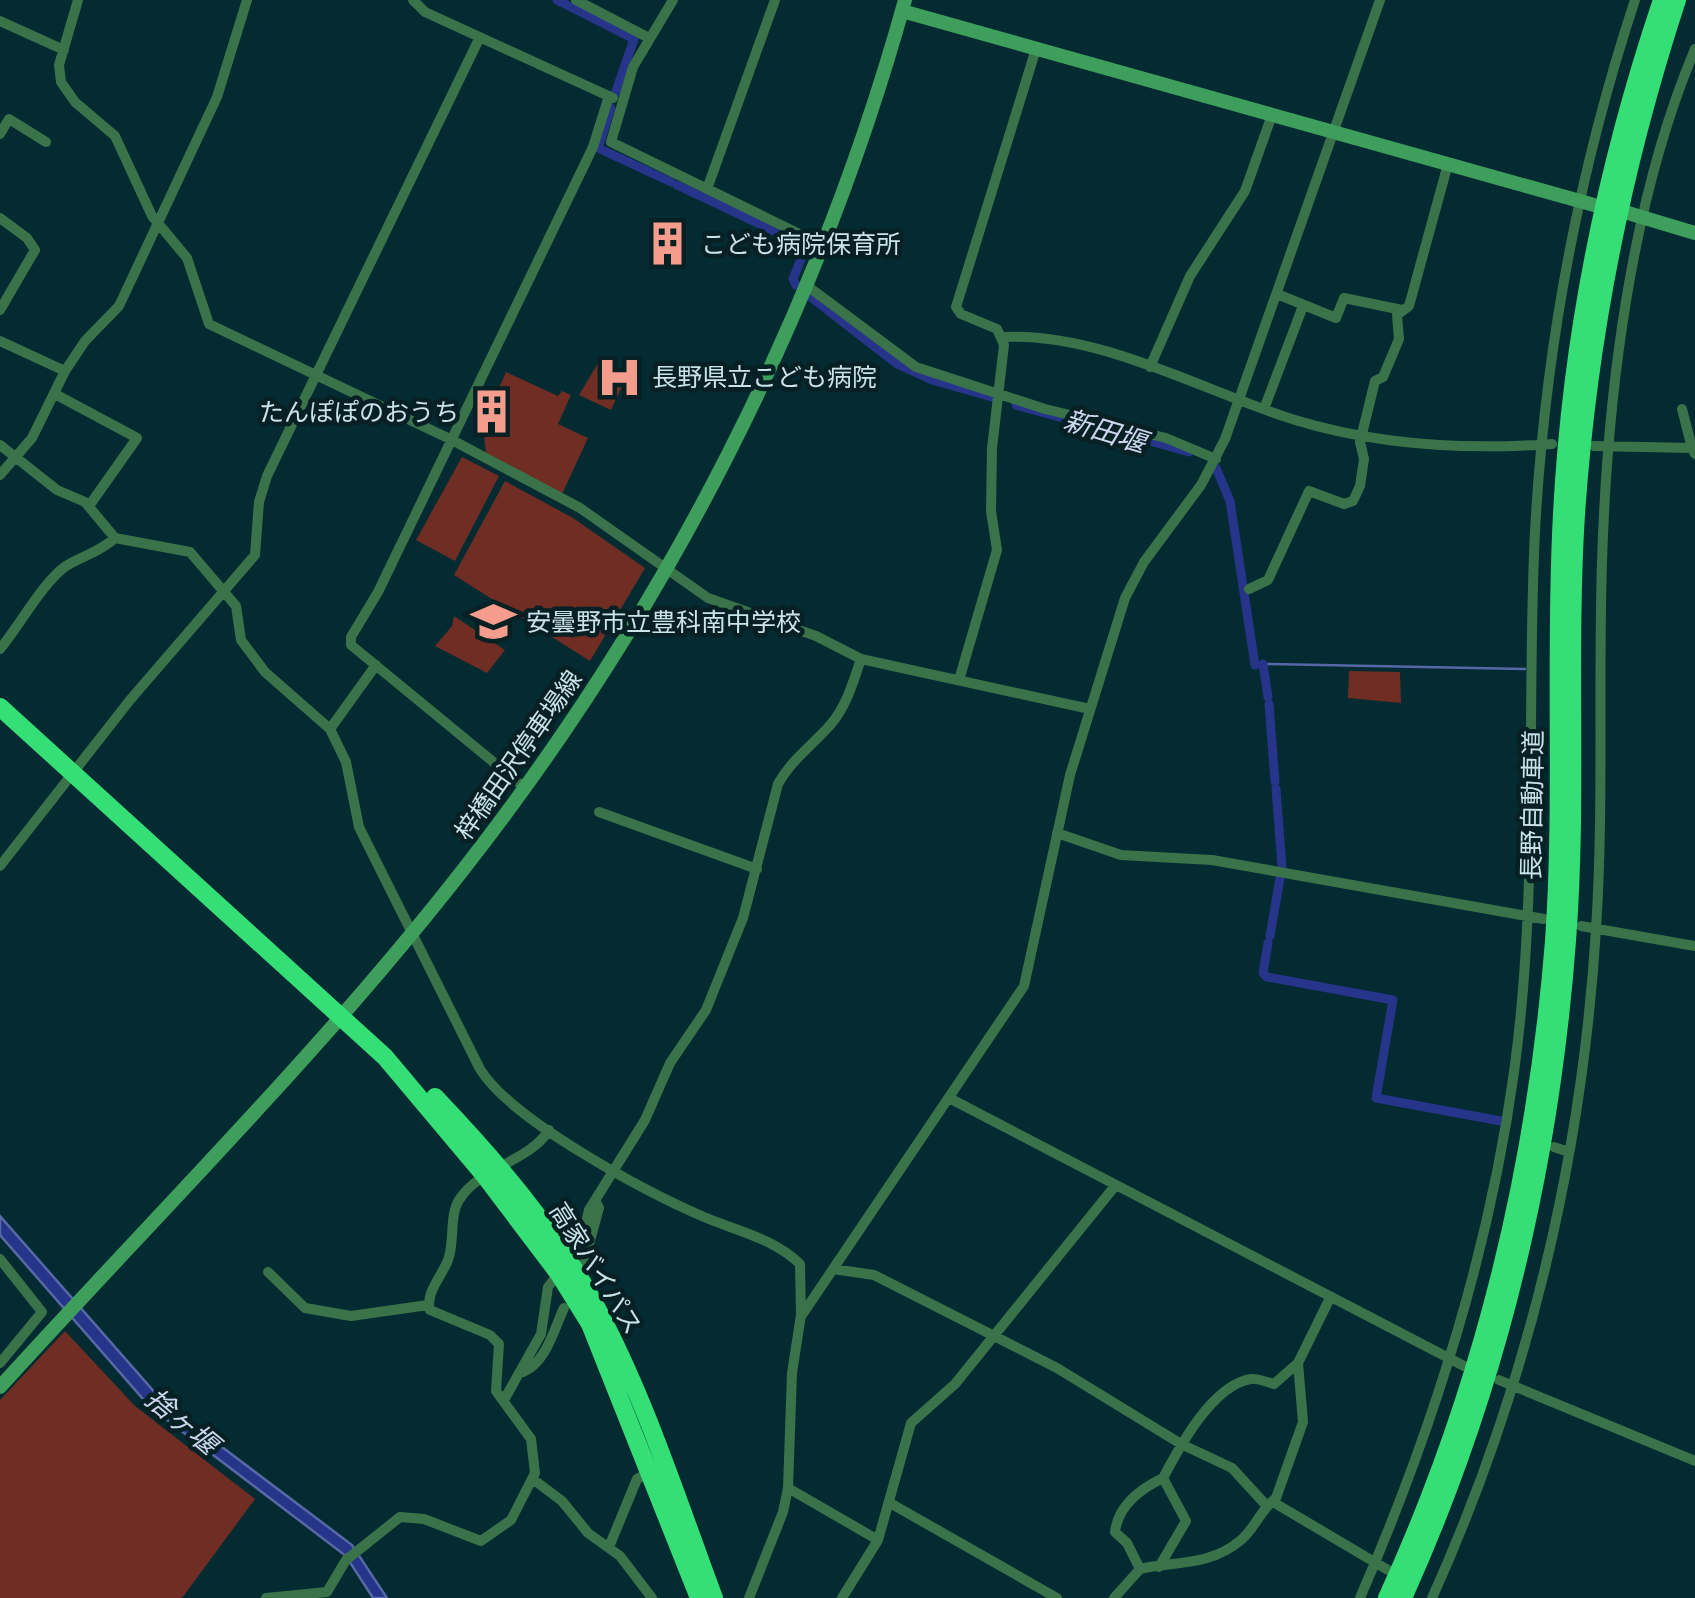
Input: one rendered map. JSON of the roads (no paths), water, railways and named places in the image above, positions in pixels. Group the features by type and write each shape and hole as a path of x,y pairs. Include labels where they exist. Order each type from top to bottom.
{"highway":[{"name":"長野自動車道","path":"1387,1598 1458,1422 1498,1287 1528,1148 1554,938 1558,606 1568,426 1606,198 1662,0"},
{"name":"長野自動車道","path":"1403,1598 1442,1505 1498,1342 1542,1151 1568,940 1573,608 1583,426 1596,324 1620,200 1676,0"},
{"name":"高家バイパス","path":"0,707 344,1018 408,1071 570,1267 622,1359 714,1598"},
{"name":"高家バイパス","path":"570,1267 699,1598"}],"street":[{"path":"78,0 58,73 66,92 115,136 157,224 187,258 206,322 452,440 580,508 708,598 816,636 862,659 1090,709"},
{"path":"0,475 32,438 64,371 119,306 217,97 248,0"},
{"path":"576,0 649,38"},
{"path":"674,0 632,67 610,137 615,146 822,245"},
{"path":"707,190 775,0"},
{"path":"802,1316 1024,986 1056,833 1090,709 1134,579 1216,458 1380,0"},
{"path":"1360,1598 1450,1361 1506,1127 1529,917 1533,600 1556,317 1578,200 1635,0"},
{"path":"416,1 480,38 622,102"},
{"path":"903,5 1036,49 1594,205"},
{"name":"梓橋田沢停車場線","path":"0,1387 344,1018 525,788 604,671 736,439 806,285 903,5"},
{"path":"0,21 64,50"},
{"path":"0,866 72,773 255,555 263,488 480,38"},
{"path":"1036,49 956,307 961,314 990,324 1003,338 1060,343 1150,367 1212,386 1264,409 1362,438 1546,444"},
{"path":"1422,1587 1433,1596 1512,1386 1549,1252 1570,1152 1596,928 1602,563 1610,446 1645,218 1665,128 1695,49"},
{"path":"525,788 351,645 351,637 452,440 593,146 609,96"},
{"path":"1150,367 1190,276 1245,191 1272,114"},
{"path":"0,134 9,119 46,142"},
{"path":"1249,589 1268,580 1309,491 1344,504 1353,502 1364,459 1362,438 1375,381 1383,377 1399,338 1395,326 1408,306 1448,164"},
{"path":"1628,214 1695,233"},
{"path":"0,218 27,238 35,250 0,310"},
{"path":"806,285 906,362 1044,409 1166,438 1216,458"},
{"path":"1277,294 1336,318 1344,298 1402,310"},
{"path":"1264,409 1303,306"},
{"path":"958,680 997,550 991,511 1003,338"},
{"path":"0,341 64,371"},
{"path":"54,394 137,438 89,506"},
{"path":"1594,446 1693,451 1682,409"},
{"path":"0,445 57,490 89,506 115,538"},
{"path":"0,648 33,608 48,582 68,564 115,538 185,549 225,591 239,612 241,640 265,672 330,730 346,762 359,827 489,1084 549,1130 614,1168 795,1259 802,1271 802,1316 792,1373 788,1488 783,1512 748,1598"},
{"path":"504,1400 544,1326 548,1287 570,1267 595,1200 645,1120 670,1062 706,1010 744,918 785,771 834,721 847,700 862,659"},
{"path":"330,730 376,665"},
{"path":"599,812 757,869"},
{"path":"1056,833 1121,854 1212,860 1544,919"},
{"path":"1581,926 1695,946"},
{"path":"951,1099 1464,1366"},
{"path":"1506,1127 1518,1130"},
{"path":"428,1304 453,1248 456,1205 492,1171 536,1148 549,1130"},
{"path":"1554,1146 1570,1152"},
{"path":"842,1598 878,1540 911,1424 955,1384 1115,1186"},
{"path":"0,1362 42,1310 2,1253"},
{"path":"834,1269 874,1276 994,1334 1181,1444 1232,1468 1269,1503 1388,1570"},
{"path":"266,1598 327,1592 348,1558 400,1518 424,1519 472,1540 487,1538 510,1520 534,1480 536,1448 496,1390 500,1350 496,1338 428,1304 351,1316 305,1308 268,1272"},
{"path":"1140,1569 1128,1543 1115,1532 1115,1524 1127,1504 1163,1478 1194,1420 1240,1384 1252,1379 1274,1384 1298,1364 1330,1298"},
{"path":"522,1372 535,1366 564,1308"},
{"path":"1114,1598 1140,1569 1190,1564 1230,1548 1248,1532 1269,1503 1303,1422 1298,1364"},
{"path":"1498,1380 1695,1461"},
{"path":"609,1547 637,1479 650,1472"},
{"path":"1159,1568 1186,1520 1163,1478"},
{"path":"534,1480 556,1495 577,1523 609,1547 652,1598"},
{"path":"788,1488 878,1540"},
{"path":"890,1503 1057,1598"}],"water":[{"name":"捨ヶ堰","path":"0,1216 165,1404 352,1545 387,1598 373,1598 346,1556 150,1407 0,1235"}],"waterway":[{"name":"新田堰","path":"557,0 634,39 615,94"},
{"name":"新田堰","path":"611,108 598,148 671,182"},
{"name":"新田堰","path":"677,185 806,246 793,279 796,285"},
{"name":"新田堰","path":"812,298 897,364 932,380 992,397"},
{"name":"新田堰","path":"1016,405 1059,417"},
{"name":"新田堰","path":"1093,425 1189,452"},
{"name":"新田堰","path":"1216,468 1230,501 1255,665"},
{"path":"1263,664 1268,697"},
{"path":"1266,664 1525,669"},
{"path":"1269,704 1275,782"},
{"path":"1276,789 1282,867"},
{"path":"1270,936 1280,878"},
{"path":"1268,943 1263,973 1267,977 1393,1000 1376,1098 1501,1121"}],"place":[{"name":"こども病院保育所","path":"668,244"},
{"name":"長野県立こども病院","path":"619,377"},
{"name":"たんぽぽのおうち","path":"492,412"},
{"name":"安曇野市立豊科南中学校","path":"493,622"}]}
